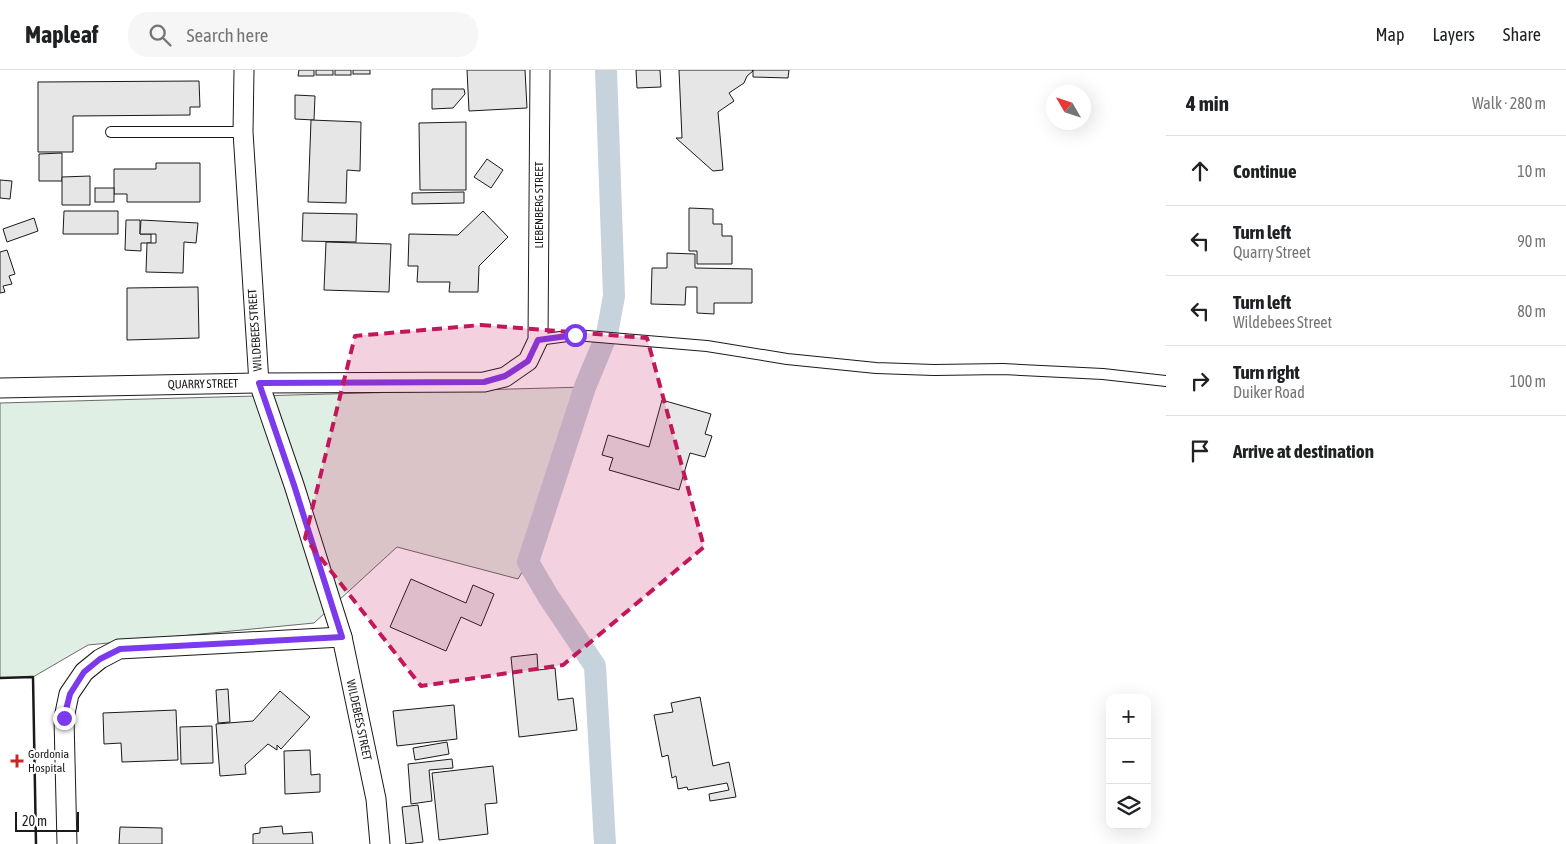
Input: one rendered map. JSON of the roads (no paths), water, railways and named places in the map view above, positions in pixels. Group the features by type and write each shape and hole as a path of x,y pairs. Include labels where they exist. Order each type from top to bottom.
{"street":[{"name":"WILDEBEES STREET","path":"244,70 243,132 259,383 294,485 342,637 376,799 380,844"},
{"name":"LIEBENBERG STREET","path":"538,340 540,70"},
{"name":"QUARRY STREET","path":"0,388 259,383 484,382 505,376 528,361 538,340"},
{"path":"67,844 64,718 70,694 84,672 100,659 120,649 342,637"}],"lane":[{"path":"111,132 243,132"},
{"path":"538,340 575,335 707,346 787,359 876,368 934,370 1003,369 1103,374 1166,381"}],"waterway":[{"path":"605,844 595,666 548,596 528,562 585,387 607,334 614,296 606,70"}],"place":[{"name":"Gordonia Hospital","path":"17,761"}]}
